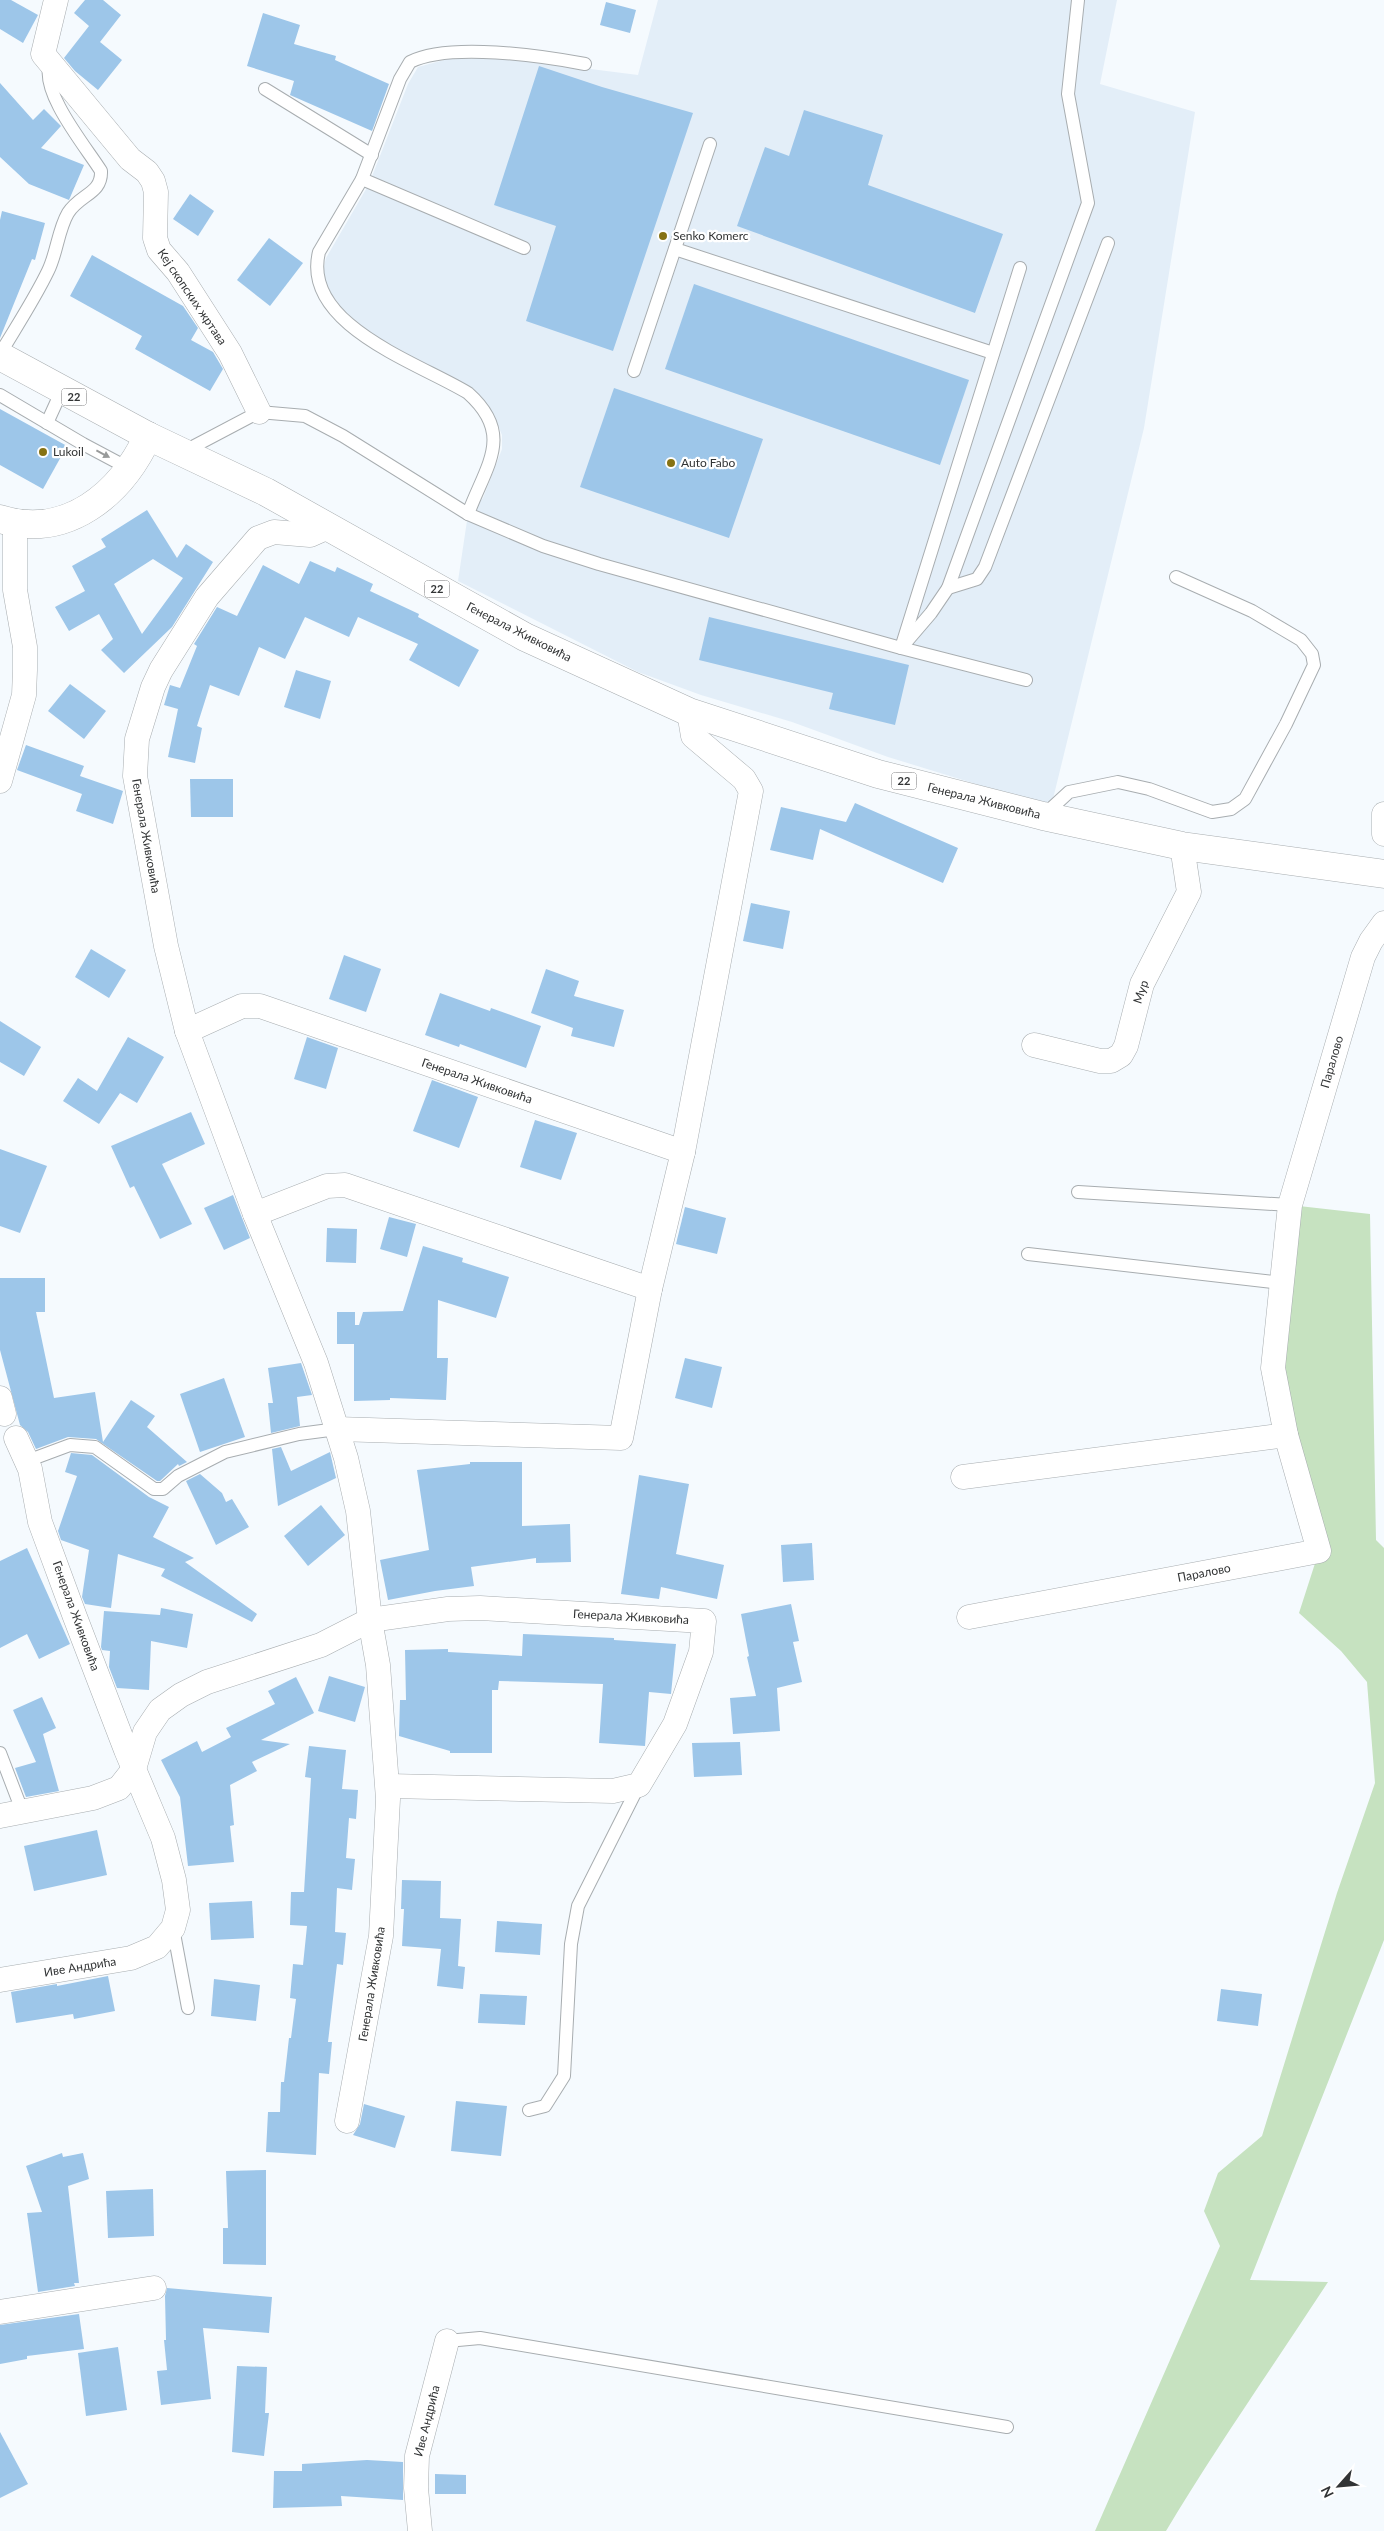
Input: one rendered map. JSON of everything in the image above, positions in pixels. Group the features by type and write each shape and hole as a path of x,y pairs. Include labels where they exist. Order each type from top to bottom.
{"main road":[{"name":"Кеј скопских жртава","path":"0,355 148,436"},
{"name":"Генерала Живковића","path":"148,436 266,492 525,637 689,712 862,769 1043,816 1182,846"},
{"path":"7,521 49,524 72,518 99,499 130,468 136,461 148,436"},
{"name":"22","path":"1182,846 1384,874"}],"street":[{"name":"Кеј скопских жртава","path":"56,0 43,54 130,159 147,172 156,192 155,238 159,250 178,272 230,353 259,412"},
{"path":"0,781 24,695 25,670 25,647 15,590 7,521"},
{"name":"Генерала Живковића","path":"328,527 310,535 274,532 266,534 252,544 207,597 161,670 145,710 134,757 137,796 148,844 166,946 187,1031 255,1214 295,1307 337,1428 358,1511 370,1620 378,1665 389,1786 381,1936 347,2120"},
{"path":"337,1428 621,1438 650,1289 683,1152 751,791 744,779 693,736 689,712"},
{"path":"1384,814 1384,834"},
{"name":"Мур","path":"1034,1045 1100,1061 1111,1061 1120,1055 1126,1046 1142,984 1188,892 1182,846"},
{"name":"Паралово","path":"970,1617 1319,1551 1286,1435 1273,1368 1290,1205 1364,957 1371,940 1384,923"},
{"name":"Генерала Живковића","path":"187,1031 242,1006 260,1006 683,1152"},
{"path":"255,1214 327,1186 345,1186 650,1289"},
{"path":"963,1477 1286,1435"},
{"name":"Генерала Живковића","path":"16,1438 35,1487 40,1522 134,1769 163,1838 174,1880 178,1910 173,1928 158,1947"},
{"name":"Генерала Живковића","path":"134,1769 145,1732 160,1710 169,1702 207,1682 321,1645 370,1620 448,1609 480,1608 704,1621 701,1652 675,1724 639,1785"},
{"path":"11,1815 110,1793 128,1779 134,1769"},
{"path":"389,1786 613,1791 639,1785"},
{"name":"Иве Андрића","path":"0,1980 131,1958 158,1947"},
{"path":"0,2312 154,2288"},
{"name":"Иве Андрића","path":"420,2531 416,2488 417,2456 448,2341"}],"lane":[{"path":"901,648 931,613 948,588 1088,203 1068,94 1078,0"},
{"path":"468,514 494,443 494,430 490,417 481,404 468,393 367,338 349,325 331,306 318,281 316,266 319,252 362,179 406,67 417,59 441,54 496,53 534,56 585,64"},
{"name":"Кеј скопских жртава","path":"0,355 49,270 65,218 75,202 100,186 102,180 101,171 60,107 50,85 47,73 50,64"},
{"path":"265,89 372,155"},
{"path":"634,371 710,144"},
{"path":"362,179 524,248"},
{"path":"948,588 977,579 985,568 1108,243"},
{"path":"675,249 993,353"},
{"path":"901,648 1020,268"},
{"path":"47,423 62,390"},
{"path":"0,395 130,468"},
{"path":"183,452 259,412 305,416 343,436 468,514 567,555 901,648 1026,680"},
{"path":"1043,816 1068,792 1118,782 1150,789 1212,812 1220,812 1231,809 1245,799 1260,775 1314,665 1312,654 1301,640 1252,611 1176,577"},
{"path":"1078,1192 1290,1205"},
{"path":"1028,1254 1282,1283"},
{"path":"26,1461 70,1445 95,1448 154,1490 163,1489 178,1476 225,1452 299,1434 337,1428"},
{"path":"0,1753 11,1815"},
{"path":"529,2110 546,2106 564,2076 571,1944 578,1906 639,1785"},
{"name":"Генерала Живковића","path":"173,1928 188,2008"},
{"path":"448,2341 480,2338 1007,2427"}],"shaded area":[{"path":"658,0 1117,0 1100,84 1195,112 1144,428 1051,807 888,757 792,722 701,695 638,672 458,581 468,514 483,498 502,449 502,435 497,423 488,410 356,330 325,287 323,271 326,258 369,184 408,84 418,67 448,59 504,58 638,75"}],"green space":[{"path":"1290,1205 1370,1214 1376,1540 1384,1548 1384,1940 1250,2280 1328,2282 1225,2437 1166,2531 1095,2531 1220,2246 1204,2211 1218,2173 1262,2136 1337,1893 1375,1783 1367,1682 1341,1651 1299,1613 1319,1551 1273,1368"}],"building":[{"path":"0,0 11,0 38,15 23,43 0,29"},
{"path":"85,0 103,0 121,15 100,42 122,60 98,90 75,71 64,58 89,26 74,13"},
{"path":"606,2 636,10 630,33 600,25"},
{"path":"263,13 300,25 294,44 336,56 335,60 389,84 372,131 290,95 294,81 247,66"},
{"path":"539,66 602,87 693,113 613,351 526,321 556,226 494,205"},
{"path":"0,83 33,120 44,109 61,126 41,148 84,165 69,200 29,184 0,157"},
{"path":"804,110 883,135 868,185 1003,234 975,313 737,226 765,147 789,156"},
{"path":"190,194 214,211 198,236 173,219"},
{"path":"2,211 45,223 35,260 32,259 0,338 0,220"},
{"path":"269,238 303,263 270,306 237,280"},
{"path":"92,255 183,306 198,328 191,340 213,352 223,369 210,391 135,349 142,336 70,296"},
{"path":"694,284 969,380 940,465 665,369"},
{"name":"Auto Fabo","path":"614,388 763,439 729,538 580,487"},
{"path":"0,409 67,446 43,489 0,465"},
{"path":"147,510 177,558 186,544 213,562 172,627 124,673 101,650 113,639 99,614 69,631 55,607 85,591 72,566 106,547 101,539","holes":["153,559 183,578 142,634 114,584"]},
{"path":"310,561 335,572 337,567 373,584 370,591 419,614 418,617 479,650 459,687 409,660 418,644 358,617 349,637 305,617 285,659 259,647 239,696 210,685 197,726 202,728 195,763 168,757 178,709 164,705 170,685 180,688 197,646 194,644 217,607 237,616 263,565 299,584"},
{"path":"709,617 909,665 895,725 829,709 833,693 699,660"},
{"path":"296,670 331,681 320,719 284,707"},
{"path":"70,684 106,711 84,739 48,711"},
{"path":"26,745 84,766 80,776 123,791 113,824 76,811 82,794 17,770"},
{"path":"190,779 233,779 233,817 191,817"},
{"path":"855,803 958,848 943,883 820,829 813,860 770,850 781,807 846,822"},
{"path":"751,903 790,911 783,949 743,941"},
{"path":"91,949 126,970 109,998 75,977"},
{"path":"344,955 381,969 366,1012 329,999"},
{"path":"546,969 579,981 574,996 624,1010 614,1047 571,1036 573,1028 531,1013"},
{"path":"440,993 490,1011 491,1008 541,1026 526,1068 460,1044 459,1047 425,1035"},
{"path":"0,1021 41,1047 24,1076 0,1062"},
{"path":"128,1037 164,1057 137,1103 120,1093 99,1124 63,1101 78,1078 97,1091"},
{"path":"307,1037 338,1048 326,1089 294,1079"},
{"path":"432,1080 478,1097 459,1148 413,1131"},
{"path":"191,1112 205,1144 162,1164 192,1224 160,1239 134,1186 130,1188 111,1146"},
{"path":"535,1120 577,1133 561,1180 520,1167"},
{"path":"0,1149 47,1166 20,1233 0,1226"},
{"path":"233,1195 250,1238 224,1250 204,1208"},
{"path":"685,1207 726,1218 717,1254 676,1244"},
{"path":"389,1217 416,1224 407,1257 380,1249"},
{"path":"327,1228 357,1229 356,1263 326,1262"},
{"path":"423,1246 463,1258 462,1262 509,1277 496,1318 438,1300 437,1358 448,1358 446,1400 390,1398 390,1400 354,1401 354,1344 337,1344 337,1312 355,1312 355,1325 359,1325 363,1312 403,1311"},
{"path":"0,1278 45,1278 45,1312 36,1312 54,1398 95,1392 103,1442 131,1400 155,1416 147,1427 187,1462 179,1466 178,1464 160,1481 157,1481 96,1439 68,1437 36,1449 28,1432 20,1425 0,1350"},
{"path":"685,1358 722,1367 712,1408 675,1398"},
{"path":"301,1363 312,1395 297,1397 300,1426 271,1433 268,1403 273,1403 268,1368"},
{"path":"224,1378 245,1437 200,1452 180,1394"},
{"path":"281,1447 291,1471 330,1452 336,1478 278,1506 272,1449"},
{"path":"71,1453 92,1455 149,1497 169,1507 153,1537 194,1558 185,1562 257,1614 252,1622 161,1576 165,1569 118,1554 111,1608 85,1604 82,1597 89,1550 61,1540 58,1531 77,1476 65,1472"},
{"path":"470,1462 522,1462 522,1526 570,1524 571,1562 536,1563 536,1558 471,1567 474,1586 388,1600 380,1560 429,1550 417,1470 470,1464"},
{"path":"200,1474 222,1493 226,1502 232,1499 249,1527 216,1545 186,1481"},
{"path":"639,1475 689,1484 676,1554 724,1565 717,1599 661,1587 659,1599 621,1594"},
{"path":"321,1505 345,1535 308,1566 284,1536"},
{"path":"812,1543 814,1580 783,1582 781,1545"},
{"path":"27,1548 70,1644 39,1659 27,1634 0,1648 0,1561"},
{"path":"791,1604 799,1641 793,1642 802,1682 777,1688 780,1731 733,1734 730,1698 756,1696 747,1657 749,1656 741,1614"},
{"path":"161,1608 193,1614 187,1648 151,1641 149,1690 117,1688 109,1667 110,1651 102,1650 101,1647 104,1611 160,1615"},
{"path":"523,1634 614,1638 614,1640 676,1644 671,1694 649,1692 645,1746 599,1743 603,1684 499,1681 498,1690 492,1690 492,1753 450,1753 450,1751 399,1736 400,1700 406,1700 405,1650 448,1649 448,1652 522,1656"},
{"path":"329,1676 365,1687 355,1722 318,1711"},
{"path":"296,1677 314,1713 261,1740 290,1744 252,1762 257,1771 230,1785 234,1825 230,1826 234,1862 188,1866 180,1797 161,1760 197,1741 202,1752 231,1737 226,1728 275,1704 268,1691"},
{"path":"42,1697 56,1728 43,1734 59,1791 26,1797 15,1768 36,1762 13,1710"},
{"path":"740,1742 742,1775 694,1777 692,1743"},
{"path":"309,1746 346,1750 342,1789 358,1790 356,1819 349,1818 346,1858 355,1859 352,1890 337,1888 335,1932 346,1933 343,1965 337,1964 328,2042 332,2042 329,2074 319,2073 316,2155 266,2152 268,2112 280,2112 281,2082 284,2082 289,2038 291,2038 296,1999 290,1998 293,1964 303,1965 307,1926 290,1925 291,1892 304,1892 311,1778 305,1777"},
{"path":"97,1830 107,1875 34,1891 24,1846"},
{"path":"402,1880 441,1881 440,1918 461,1919 458,1966 465,1967 463,1989 437,1986 441,1949 402,1946 404,1909 401,1909"},
{"path":"252,1901 254,1938 211,1940 209,1903"},
{"path":"497,1921 542,1924 540,1955 495,1952"},
{"path":"108,1976 115,2011 74,2019 73,2014 16,2023 11,1992 57,1984 57,1986"},
{"path":"214,1979 260,1985 256,2021 211,2016"},
{"path":"1221,1989 1262,1994 1258,2026 1217,2021"},
{"path":"480,1994 527,1996 525,2025 478,2023"},
{"path":"456,2101 507,2106 501,2156 451,2151"},
{"path":"364,2104 405,2116 395,2148 353,2135 360,2124"},
{"path":"62,2153 63,2157 83,2153 89,2179 68,2186 79,2283 74,2283 75,2286 38,2292 27,2213 42,2212 26,2166"},
{"path":"266,2170 266,2265 223,2264 223,2228 228,2228 226,2171"},
{"path":"153,2189 154,2236 108,2238 106,2191"},
{"path":"167,2288 272,2297 269,2333 203,2328 211,2399 161,2405 157,2371 167,2370 164,2340 166,2340 165,2296"},
{"path":"79,2314 84,2349 27,2356 27,2359 0,2364 0,2325"},
{"path":"118,2347 127,2410 86,2416 78,2353"},
{"path":"237,2366 267,2367 265,2413 269,2413 264,2456 232,2452"},
{"path":"0,2432 28,2484 0,2498"},
{"path":"367,2460 403,2462 403,2500 341,2496 342,2506 273,2508 274,2471 302,2471 302,2464"},
{"path":"435,2474 466,2475 466,2494 435,2494"}],"place":[{"name":"Senko Komerc","path":"663,236"},
{"name":"Lukoil","path":"43,452"},
{"name":"Auto Fabo","path":"671,463"}]}
